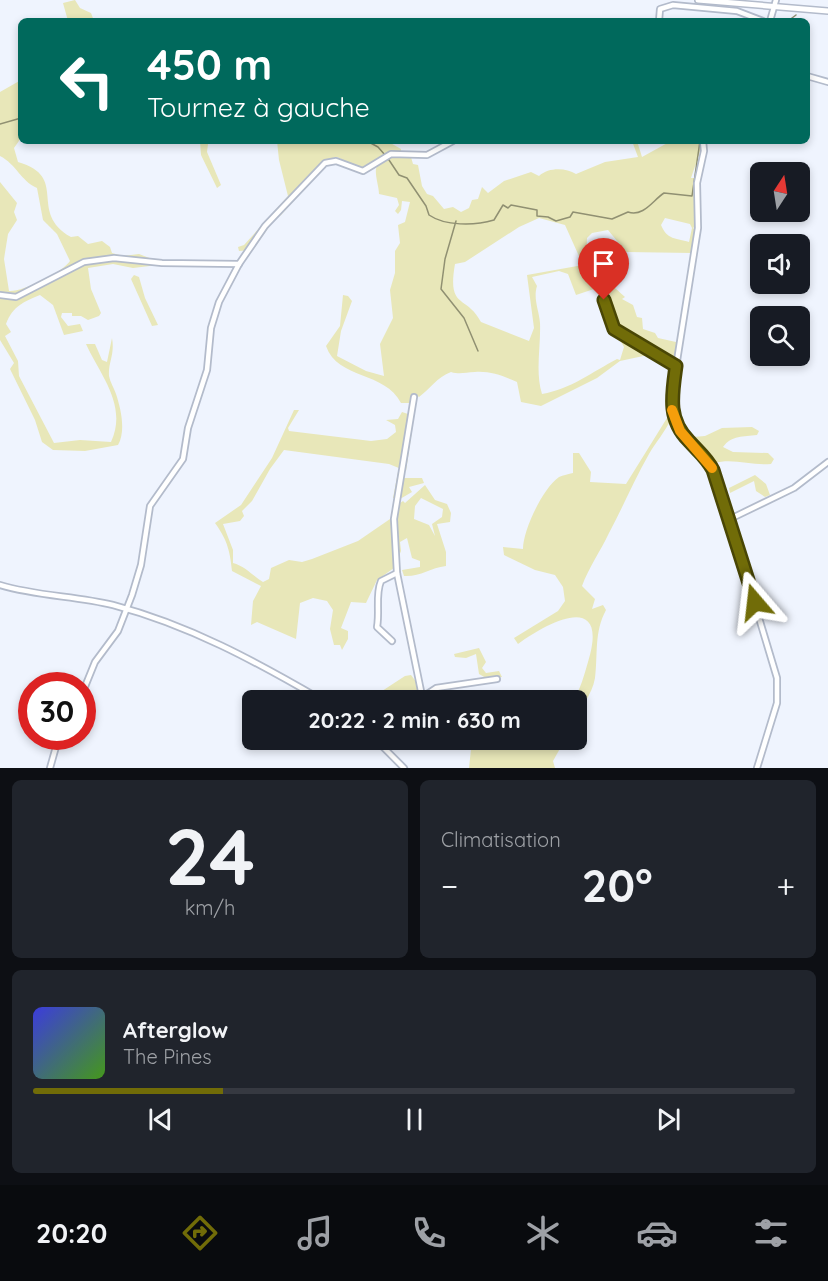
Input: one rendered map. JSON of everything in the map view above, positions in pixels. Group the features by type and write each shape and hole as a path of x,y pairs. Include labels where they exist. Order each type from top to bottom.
{"main road":[{"path":"699,0 727,3 775,3 828,11"}],"street":[{"path":"727,3 740,12 756,18"},
{"path":"771,18 775,3"},
{"path":"659,18 659,11 667,5 740,12"},
{"path":"810,77 828,82"},
{"path":"91,672 95,662 114,638 140,571 148,512 156,495 182,462 188,428 207,370 213,316 239,264 264,226 325,163 336,161 363,171 391,154 427,155 447,144"},
{"path":"703,144 704,151 697,183 699,228 672,396 674,419 680,431 710,464 730,519 778,687 777,703 757,768"},
{"path":"0,295 16,297 84,262 114,258 162,263 239,264"},
{"path":"604,300 614,329 676,366"},
{"path":"414,397 394,519 397,573 421,690"},
{"path":"730,519 795,488 828,462"},
{"path":"392,641 377,627 380,613 378,589 381,581 397,573"},
{"path":"0,585 126,609 216,641 304,690"},
{"path":"431,690 450,684 497,679"},
{"path":"50,768 55,750"},
{"path":"386,750 402,767"}],"green space":[{"path":"75,0 80,8 91,13 93,18 67,18 63,3"},
{"path":"18,82 18,142 14,148 18,162 33,169 42,177 46,186 51,217 58,227 71,237 78,236 88,244 102,241 110,247 112,253 123,256 139,254 157,261 158,265 133,268 113,264 88,268 91,289 101,313 88,320 81,316 72,316 72,313 62,313 61,317 68,326 80,324 83,331 64,335 53,305 40,295 19,305 6,324 11,332 5,336 18,361 19,376 54,443 80,440 111,442 116,415 114,403 105,379 86,344 95,344 102,360 107,362 112,338 113,349 109,376 118,400 122,420 122,433 118,445 85,451 53,450 42,442 35,420 10,369 14,363 0,340 0,182 17,203 14,212 17,220 8,234 4,259 9,291 42,280 70,261 57,234 43,220 37,188 0,156 0,92"},
{"path":"200,144 208,144 207,152 221,185 217,188 201,155"},
{"path":"277,144 392,144 401,149 401,152 387,152 372,166 362,169 337,157 328,159 327,164 281,215 265,225 269,227 253,250 239,251 238,247 244,245 288,196"},
{"path":"633,144 638,144 642,157 666,144 701,144 702,146 691,178 695,178 696,226 693,228 696,231 692,253 626,252 608,230 592,233 587,238 587,249 592,266 625,297 622,299 633,305 637,317 642,318 643,329 655,333 658,338 676,342 675,364 670,363 671,369 648,355 620,361 597,378 541,406 521,402 517,382 497,374 451,372 419,397 414,393 411,403 401,403 384,385 351,371 332,357 326,346 340,326 343,295 348,296 352,301 341,331 337,356 366,371 384,376 380,344 393,318 390,290 395,273 395,251 400,243 398,225 405,222 410,202 402,201 398,214 395,211 399,205 397,198 379,194 376,169 381,161 396,156 411,157 413,164 418,165 422,186 427,194 433,196 444,209 453,207 461,212 469,208 472,200 478,199 482,187 488,193 504,181 531,172 539,176 558,169 576,174 605,162 638,157","holes":["539,218 565,225 583,265 527,275 534,328 529,341 481,322 475,313 459,300 453,279 455,264 465,262 519,227","665,218 690,224 692,228 689,242 672,238 661,225","559,271 568,274 576,295 597,288 597,281 600,281 615,328 621,331 617,335 624,347 620,360 617,359 572,384 542,394 539,377 540,323 536,300 537,286 532,277"]},
{"path":"134,275 139,277 145,298 158,325 152,326 131,279"},
{"path":"294,410 299,410 288,428 289,431 371,441 387,439 396,432 395,425 386,420 398,419 402,412 408,414 408,421 413,424 406,471 389,464 284,450 252,501 242,511 244,516 240,521 223,524 233,550 233,563 263,582 269,579 271,568 289,560 302,562 358,541 390,519 396,526 400,503 403,501 405,503 425,485 435,500 447,504 451,513 450,522 437,524 446,552 446,566 404,576 402,570 420,567 420,561 412,558 407,538 400,542 401,551 394,568 377,580 366,603 351,602 341,628 348,631 348,639 342,650 340,645 334,645 330,629 333,610 327,601 313,598 300,603 296,639 257,622 251,625 253,601 261,586 232,571 228,547 215,523 241,505 272,458","holes":["421,498 443,509 442,517 432,524 435,536 429,525 414,519 415,506"]},
{"path":"667,418 671,419 644,464 582,586 595,599 592,609 603,605 606,610 598,635 595,678 587,698 587,690 578,690 593,640 591,626 584,619 573,617 545,627 518,644 514,638 558,611 565,601 563,587 555,575 535,570 504,555 503,547 523,549 530,521 547,490 559,477 573,473 573,453 579,453 591,472 590,482 626,484"},
{"path":"752,427 759,431 757,435 734,438 723,447 733,452 768,453 774,459 771,464 729,461 714,463 694,443 693,437 705,436 722,428"},
{"path":"398,472 399,478 422,478 424,483 409,487 412,492 400,499 393,498"},
{"path":"755,475 766,484 770,495 765,497 756,491 754,481 730,493 729,488"},
{"path":"479,648 486,662 482,668 486,673 499,671 502,677 486,678 479,674 476,654 466,658 455,657 454,654"},
{"path":"411,675 417,683 418,690 384,690 405,676"},
{"path":"471,750 559,750 553,761 555,768 469,768"}],"waterway":[{"path":"792,18 796,15"},
{"path":"0,124 18,119"},
{"path":"372,144 385,155"},
{"path":"387,157 399,175 407,178 426,206 429,215 443,221 469,224 494,220 503,205 508,208 511,205 537,210 537,216 548,217 556,221 570,217 573,212 612,219 628,212 644,210 664,193 692,196 700,144"},
{"path":"456,221 445,259 441,289 464,318 478,351"}],"slow traffic":[{"path":"672,410 680,431 705,456 712,468"}],"route":[{"path":"604,300 614,329 676,366 672,396 674,419 680,431 705,456 717,478 755,602"}]}
